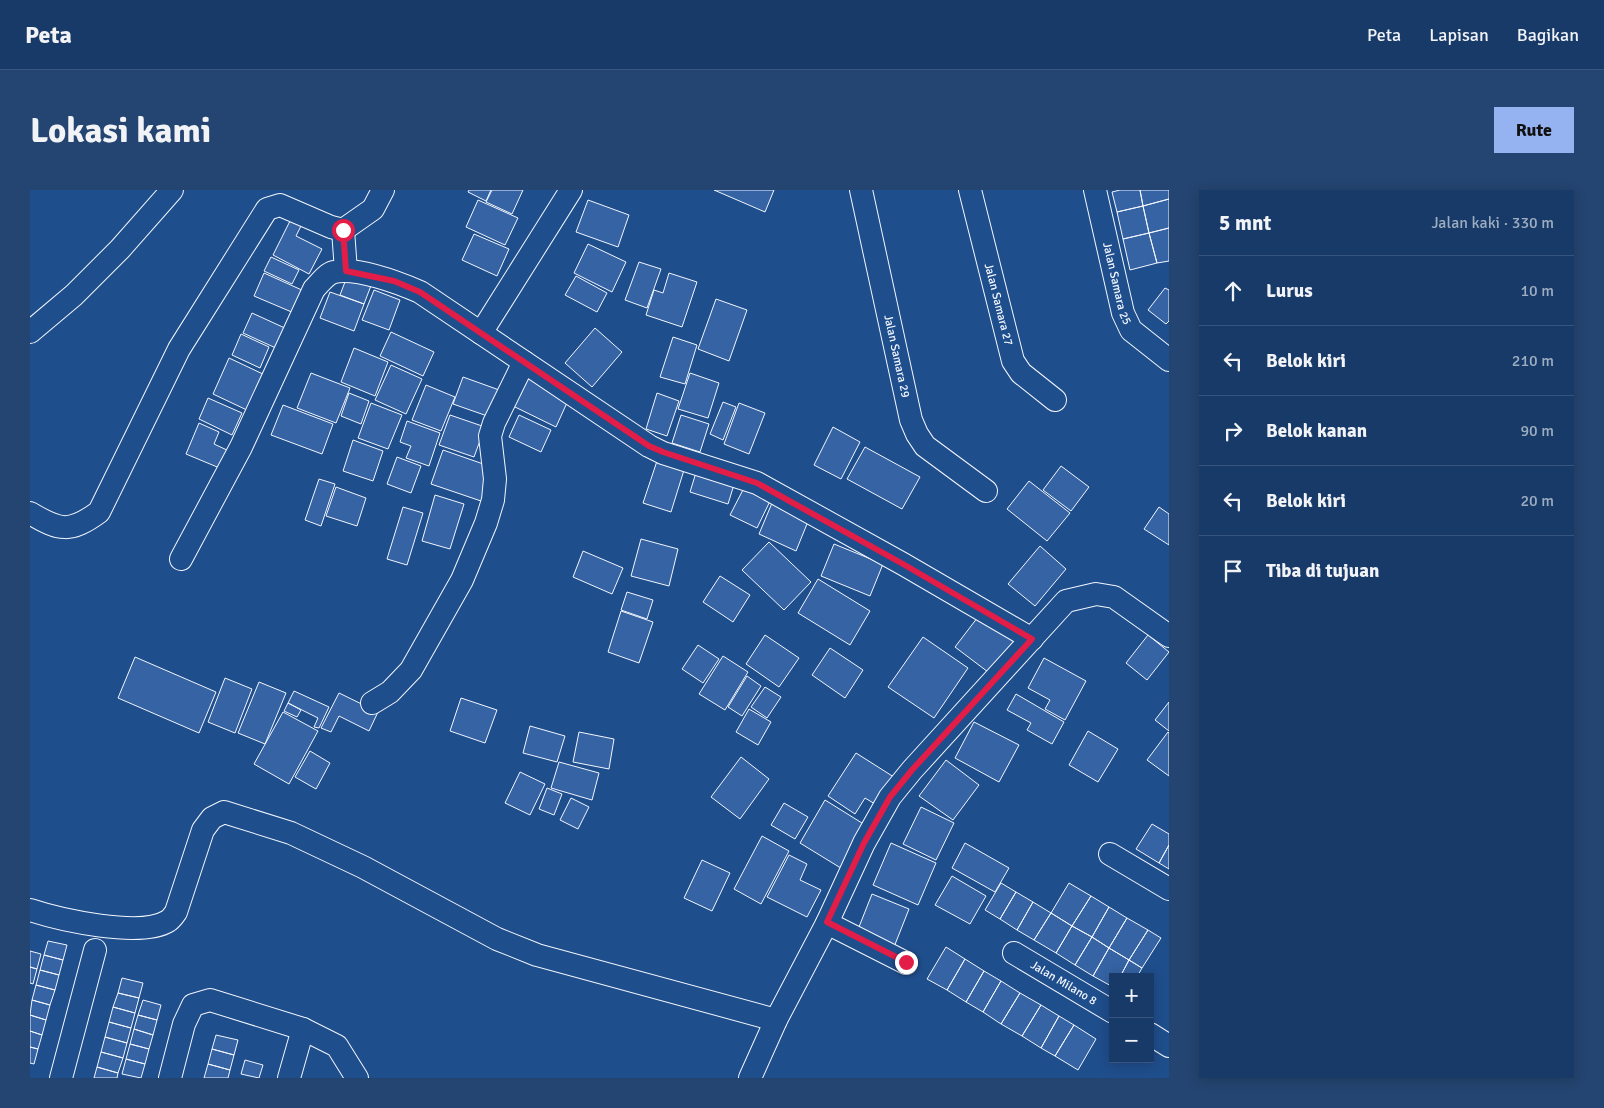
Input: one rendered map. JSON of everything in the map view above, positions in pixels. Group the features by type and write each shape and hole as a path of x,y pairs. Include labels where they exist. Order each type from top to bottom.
{"street":[{"path":"30,332 74,295 120,249 172,190"},
{"path":"30,513 51,525 70,527 84,522 99,512 180,349 267,209 280,204 331,227 343,230 372,209 383,190"},
{"path":"481,333 571,190"},
{"name":"Jalan Samara 29","path":"861,190 911,420 925,446 986,491"},
{"name":"Jalan Samara 27","path":"970,190 1013,361 1021,373 1055,400"},
{"name":"Jalan Samara 25","path":"1095,190 1123,313 1131,330 1169,360"},
{"path":"343,230 346,271"},
{"path":"181,559 241,447 314,289 333,272 346,271 394,281 420,292 649,446 757,483 903,564 1032,639"},
{"path":"372,703 390,692 411,670 462,580 486,523 493,500 496,479 490,436 494,423 524,362"},
{"path":"750,1078 776,1020 827,922 864,843 890,797 912,770 1066,601 1096,594 1114,597 1169,636"},
{"path":"30,910 54,917 124,929 154,926 169,920 176,912 203,830 212,818 224,812 291,833 363,867 497,939 536,955 776,1020"},
{"path":"1110,854 1169,889"},
{"path":"827,922 906,962"},
{"path":"60,1078 95,950"},
{"name":"Jalan Milano 8","path":"1014,953 1109,1010"},
{"path":"170,1078 184,1024 193,1005 210,1000 303,1029 337,1046 357,1078"},
{"path":"290,1078 303,1029"},
{"path":"1154,1037 1169,1046"}],"building":[{"path":"469,190 491,190 486,201 468,192"},
{"path":"492,190 523,190 512,214 486,202"},
{"path":"714,190 774,190 765,212"},
{"path":"1140,190 1143,206 1117,212 1112,192"},
{"path":"1140,190 1169,190 1169,199 1143,206"},
{"path":"1169,199 1169,228 1149,233 1143,206"},
{"path":"478,200 518,218 505,245 466,227"},
{"path":"588,200 629,215 618,247 576,232"},
{"path":"1143,206 1149,233 1123,239 1117,212"},
{"path":"290,221 301,226 296,236 322,249 309,274 273,255"},
{"path":"1169,228 1169,261 1157,263 1149,233"},
{"path":"1149,233 1157,263 1130,270 1123,239"},
{"path":"474,234 509,249 497,276 462,260"},
{"path":"588,244 626,262 612,292 574,273"},
{"path":"271,257 299,270 292,284 264,271"},
{"path":"639,262 661,269 647,308 625,300"},
{"path":"264,273 304,291 294,313 254,296"},
{"path":"669,273 697,282 682,327 646,315 654,290 663,293"},
{"path":"348,274 372,283 364,304 340,295"},
{"path":"576,276 607,293 597,312 565,295"},
{"path":"1165,288 1169,290 1169,321 1166,324 1148,310"},
{"path":"374,290 400,300 389,330 362,320"},
{"path":"330,292 364,304 354,331 320,318"},
{"path":"716,299 747,310 729,361 698,349"},
{"path":"252,313 287,329 278,349 243,333"},
{"path":"595,328 622,352 592,387 565,363"},
{"path":"391,332 434,352 423,376 380,356"},
{"path":"241,334 269,347 260,368 232,355"},
{"path":"673,337 697,345 685,384 660,377"},
{"path":"354,348 388,362 375,396 341,382"},
{"path":"229,358 265,375 249,411 213,394"},
{"path":"391,365 422,379 406,414 375,400"},
{"path":"311,373 350,388 336,423 297,408"},
{"path":"690,373 719,383 708,418 678,409"},
{"path":"528,376 570,396 556,427 513,406"},
{"path":"463,377 502,391 493,418 453,404"},
{"path":"426,385 455,397 441,431 412,420"},
{"path":"349,393 369,401 361,424 341,416"},
{"path":"657,393 679,401 667,436 646,429"},
{"path":"208,398 242,413 232,435 199,419"},
{"path":"723,402 736,407 723,440 710,434"},
{"path":"371,403 402,415 388,449 358,438"},
{"path":"739,403 765,413 749,454 724,444"},
{"path":"283,405 333,424 322,454 271,435"},
{"path":"450,415 485,427 474,457 439,445"},
{"path":"519,415 551,430 541,452 509,437"},
{"path":"681,415 709,424 700,452 672,443"},
{"path":"407,421 440,433 429,466 406,458 411,446 400,442"},
{"path":"199,423 219,432 214,444 229,451 222,469 186,454"},
{"path":"833,427 860,442 841,479 814,465"},
{"path":"353,440 383,451 373,481 343,471"},
{"path":"865,447 920,477 902,509 847,479"},
{"path":"443,450 492,467 481,501 431,484"},
{"path":"397,457 421,466 411,493 387,484"},
{"path":"657,461 684,470 671,512 643,503"},
{"path":"698,466 736,478 728,504 690,492"},
{"path":"1061,466 1089,487 1071,511 1043,490"},
{"path":"319,479 335,484 321,526 305,520"},
{"path":"1029,481 1070,513 1047,541 1007,509"},
{"path":"746,484 772,497 757,528 730,515"},
{"path":"336,487 366,498 357,526 326,516"},
{"path":"435,495 464,504 450,549 422,541"},
{"path":"772,503 809,519 796,551 759,534"},
{"path":"403,507 423,513 407,565 387,559"},
{"path":"1159,507 1169,514 1169,545 1144,529"},
{"path":"641,539 678,549 669,586 631,576"},
{"path":"769,542 811,582 784,610 742,570"},
{"path":"834,544 883,564 870,596 821,576"},
{"path":"1040,546 1066,569 1035,606 1008,584"},
{"path":"583,551 623,568 612,594 573,577"},
{"path":"720,576 750,595 733,622 703,602"},
{"path":"818,579 870,611 850,645 798,613"},
{"path":"627,592 653,600 647,619 621,610"},
{"path":"621,611 653,622 639,663 608,652"},
{"path":"981,613 1021,644 996,678 955,647"},
{"path":"765,635 799,658 779,687 746,664"},
{"path":"1148,635 1169,652 1147,680 1126,663"},
{"path":"923,637 968,668 934,718 888,687"},
{"path":"698,645 719,659 703,683 682,669"},
{"path":"830,648 863,670 845,698 812,675"},
{"path":"723,656 748,672 725,710 699,694"},
{"path":"135,657 216,692 199,733 118,698"},
{"path":"1044,658 1086,681 1065,720 1045,709 1050,700 1028,688"},
{"path":"747,676 761,686 742,716 728,707"},
{"path":"225,678 252,689 235,733 208,722"},
{"path":"259,682 286,693 265,744 238,733"},
{"path":"765,687 781,697 767,718 751,707"},
{"path":"294,691 329,707 319,728 314,727 318,718 288,703"},
{"path":"339,693 378,712 369,731 339,716 331,732 321,728"},
{"path":"1016,694 1064,722 1052,744 1027,730 1031,723 1007,710"},
{"path":"461,698 497,710 485,743 450,731"},
{"path":"1169,702 1169,731 1155,720"},
{"path":"288,703 301,710 297,717 284,711"},
{"path":"749,709 771,722 758,745 736,732"},
{"path":"283,712 318,731 289,784 254,764"},
{"path":"974,722 1019,745 999,782 955,758"},
{"path":"530,726 565,736 557,762 523,753"},
{"path":"1088,731 1118,749 1098,782 1069,765"},
{"path":"579,732 614,739 609,769 573,762"},
{"path":"1169,733 1169,776 1147,760"},
{"path":"310,751 330,763 316,789 295,777"},
{"path":"856,753 897,779 880,807 865,798 855,814 828,796"},
{"path":"741,757 769,779 740,819 711,797"},
{"path":"946,760 979,785 953,820 919,796"},
{"path":"559,762 599,773 592,800 551,788"},
{"path":"520,772 545,784 530,815 505,803"},
{"path":"547,788 562,794 554,815 539,809"},
{"path":"571,798 589,807 578,829 560,820"},
{"path":"825,800 870,828 844,870 800,843"},
{"path":"784,803 808,817 795,839 771,825"},
{"path":"921,807 954,823 936,860 903,844"},
{"path":"1152,824 1169,834 1169,845 1159,863 1136,849"},
{"path":"762,836 789,851 761,904 734,889"},
{"path":"891,843 936,863 918,905 873,885"},
{"path":"965,843 1009,868 995,892 952,868"},
{"path":"1169,845 1169,869 1159,863"},
{"path":"789,855 807,864 800,880 821,890 807,917 767,897"},
{"path":"702,860 730,873 712,911 684,898"},
{"path":"952,876 986,896 970,924 935,905"},
{"path":"1001,883 1016,892 1000,919 985,910"},
{"path":"1069,883 1091,896 1072,926 1051,913"},
{"path":"1016,892 1033,902 1017,930 1000,919"},
{"path":"872,894 909,909 894,947 857,932"},
{"path":"1091,896 1109,907 1092,937 1072,926"},
{"path":"1033,902 1051,913 1034,940 1017,930"},
{"path":"1109,907 1127,918 1109,948 1092,937"},
{"path":"1051,913 1072,926 1056,953 1034,940"},
{"path":"1127,918 1148,930 1129,960 1109,948"},
{"path":"1072,926 1092,937 1075,965 1056,953"},
{"path":"1148,930 1161,938 1142,968 1129,960"},
{"path":"1092,937 1109,948 1093,976 1075,965"},
{"path":"48,941 67,945 63,960 44,955"},
{"path":"946,947 965,959 947,990 927,979"},
{"path":"1109,948 1129,960 1122,973 1109,973 1109,985 1093,976"},
{"path":"30,951 41,954 37,969 30,967"},
{"path":"44,955 63,960 59,975 40,970"},
{"path":"965,959 984,971 966,1002 947,990"},
{"path":"1129,960 1142,968 1139,973 1122,973"},
{"path":"30,967 37,969 33,984 30,983"},
{"path":"40,970 59,975 55,990 36,985"},
{"path":"984,971 1001,981 983,1012 966,1002"},
{"path":"122,978 143,983 139,998 118,993"},
{"path":"1001,981 1020,993 1001,1024 983,1012"},
{"path":"36,985 55,990 50,1005 32,1000"},
{"path":"118,993 139,998 135,1013 113,1007"},
{"path":"1020,993 1041,1005 1022,1036 1001,1024"},
{"path":"32,1000 50,1005 46,1020 30,1015"},
{"path":"143,1000 161,1005 157,1020 138,1015"},
{"path":"1041,1005 1059,1016 1041,1048 1022,1036"},
{"path":"113,1007 135,1013 131,1028 109,1022"},
{"path":"30,1015 46,1020 42,1035 30,1031"},
{"path":"138,1015 157,1020 153,1035 134,1029"},
{"path":"1059,1016 1074,1025 1055,1056 1041,1048"},
{"path":"109,1022 131,1028 127,1043 105,1037"},
{"path":"1074,1025 1096,1039 1078,1070 1055,1056"},
{"path":"134,1029 153,1035 149,1049 130,1044"},
{"path":"30,1031 42,1035 38,1049 30,1047"},
{"path":"216,1035 238,1040 234,1055 212,1049"},
{"path":"105,1037 127,1043 123,1058 101,1052"},
{"path":"130,1044 149,1049 145,1064 126,1059"},
{"path":"30,1047 38,1049 34,1064 30,1063"},
{"path":"212,1049 234,1055 230,1070 208,1064"},
{"path":"101,1052 123,1058 118,1073 97,1067"},
{"path":"126,1059 145,1064 141,1078 122,1074"},
{"path":"245,1060 263,1065 259,1078 241,1074"},
{"path":"208,1064 230,1070 228,1078 204,1078"},
{"path":"97,1067 118,1073 117,1078 94,1078"}],"route":[{"path":"343,230 346,271 394,281 420,292 649,446 757,483 903,564 1032,639 912,770 890,797 864,843 827,922 906,962"}]}
